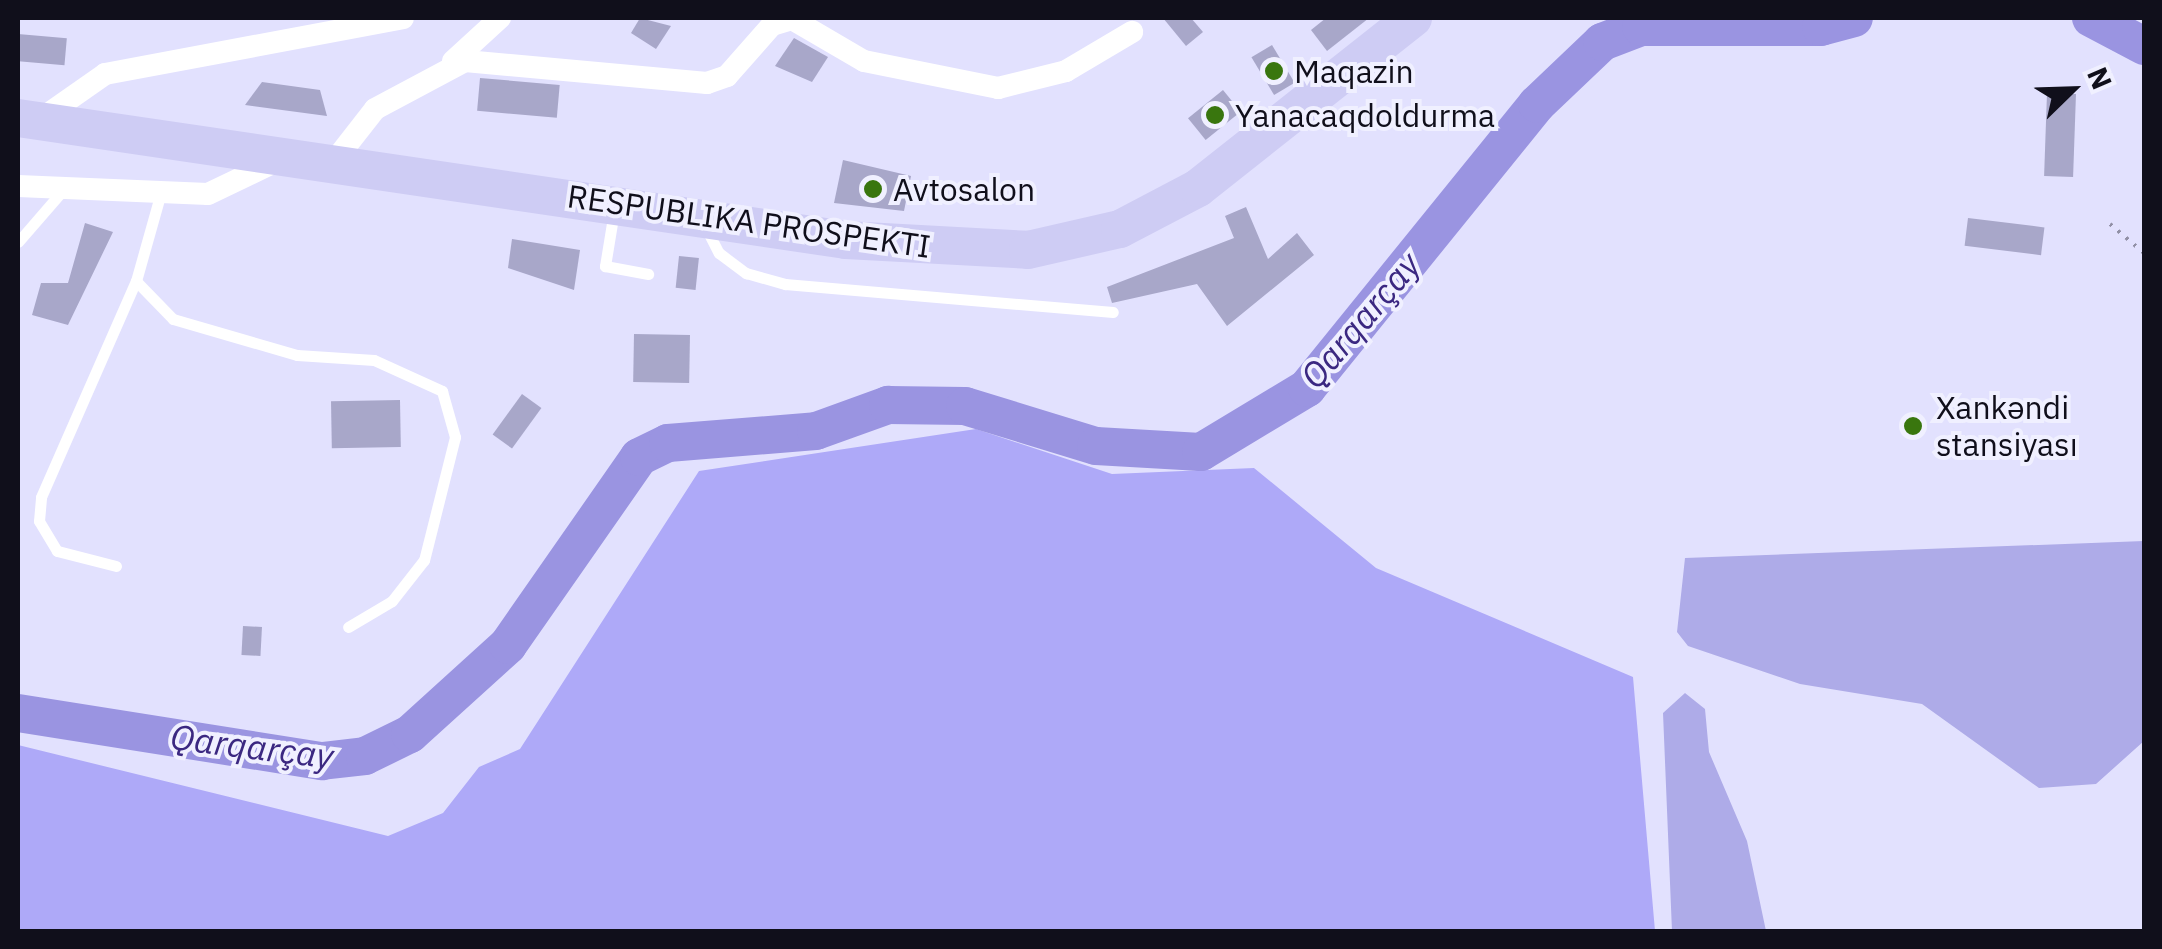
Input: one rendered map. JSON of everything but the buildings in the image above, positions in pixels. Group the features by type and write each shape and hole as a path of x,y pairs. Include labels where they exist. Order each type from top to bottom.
{"main road":[{"name":"RESPUBLIKA PROSPEKTI","path":"28,119 295,152 938,249 1071,245 1198,188 1414,18"}],"street":[{"path":"28,119 105,74 403,18"},
{"path":"336,159 375,109 446,67 500,18"},
{"path":"446,67 484,58 707,83 728,76 772,25 792,18 864,61 998,88 1066,71 1132,32"},
{"path":"18,186 208,194 295,152"}],"lane":[{"path":"18,242 66,187"},
{"path":"116,566 56,551 39,521 76,402 136,281 161,192"},
{"path":"616,202 606,266 648,274"},
{"path":"700,215 720,253 784,284 1113,312"},
{"path":"136,281 174,319 297,356 374,360 442,390 455,437 424,560 392,601 348,627"}],"path":[{"path":"2110,224 2144,254"}],"shaded area":[{"path":"976,429 1112,474 1254,468 1376,568 1633,677 1655,931 18,931 18,745 388,836 443,813 479,767 520,749 699,471"},
{"path":"2144,541 2144,741 2096,784 2039,788 1922,704 1800,684 1688,646 1677,632 1685,558"},
{"path":"1685,693 1705,709 1709,752 1747,841 1766,931 1672,931 1663,713"}],"waterway":[{"name":"Qarqarçay","path":"18,713 322,761 365,756 410,734 508,645 639,457 668,443 816,431 888,405 965,406 1096,446 1201,452 1307,388 1537,104 1602,42 1641,27 1821,27 1854,18"},
{"name":"Qarqarçay","path":"2091,18 2144,46"}],"place":[{"name":"Maqazin","path":"1274,71"},
{"name":"Yanacaqdoldurma","path":"1215,115"},
{"name":"Avtosalon","path":"873,189"},
{"name":"Xankəndi stansiyası","path":"1913,426"}]}
